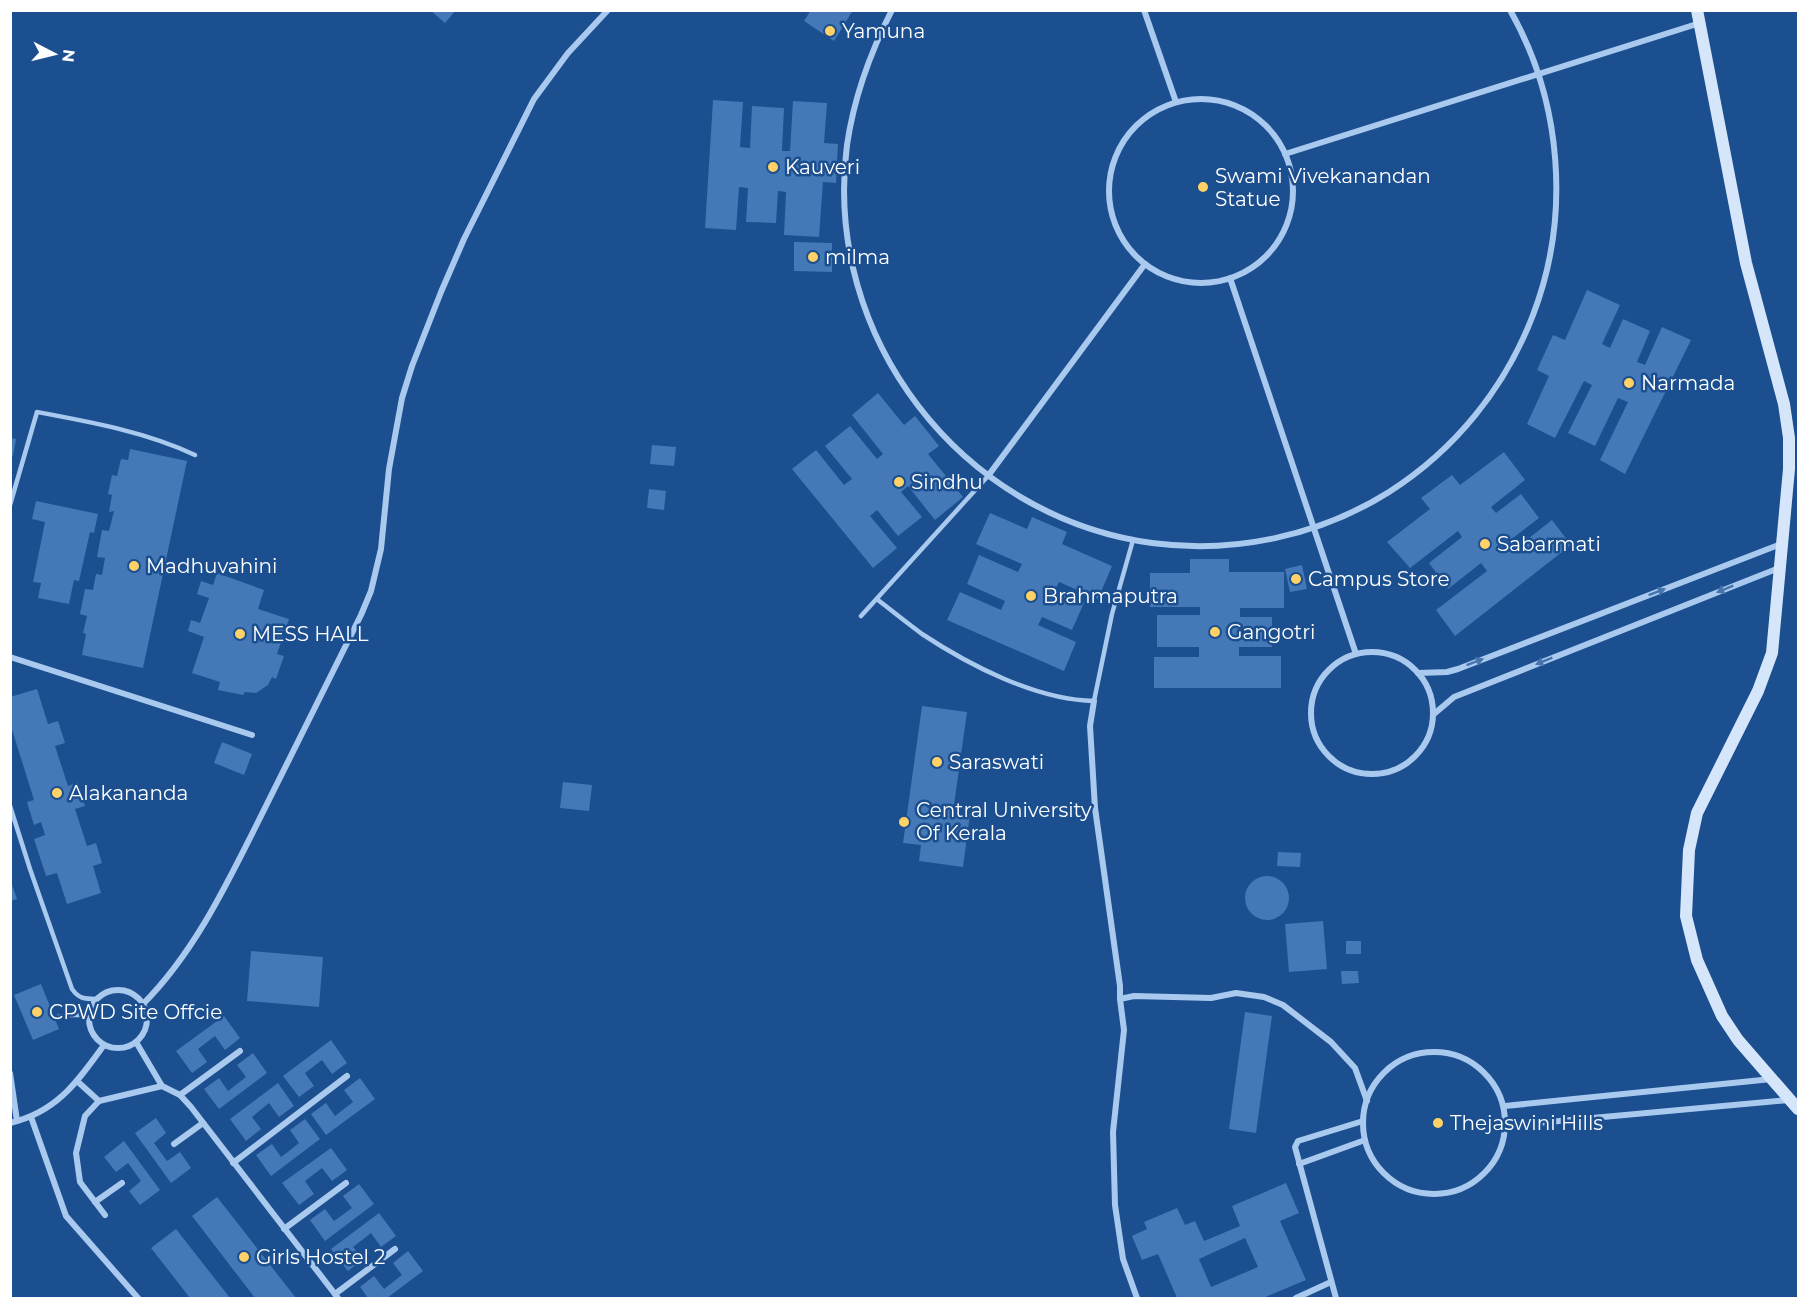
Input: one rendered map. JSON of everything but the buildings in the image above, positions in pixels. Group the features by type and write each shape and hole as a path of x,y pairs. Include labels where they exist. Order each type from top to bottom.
{"main road":[{"path":"1699,17 1746,263 1784,404 1789,438 1789,469 1772,653 1758,691 1698,813 1689,850 1686,916 1691,938 1715,1003 1738,1040 1794,1104"}],"street":[{"path":"143,1005 171,972 212,910 361,615 371,591 381,549 388,469 402,398 422,338 464,239 534,99 568,53 609,10"},
{"path":"892,10 863,76 847,146 845,182 846,219 851,255 868,317 893,369 908,394 939,431 966,458 1015,494 1062,519 1102,533 1133,540 1197,547 1242,544 1278,538 1344,517 1374,502 1428,465 1474,418 1494,391 1521,343 1538,303 1547,271 1557,205 1554,139 1548,106 1529,48 1510,10"},
{"path":"1144,10 1176,102"},
{"path":"1285,154 1539,75 1699,17"},
{"path":"1202,98 1228,102 1252,114 1271,131 1285,154 1292,178 1292,204 1284,228 1271,250 1252,267 1230,278 1208,283 1186,282 1165,276 1145,264 1127,246 1115,224 1109,199 1110,174 1119,149 1133,128 1152,112 1176,102 1202,98"},
{"path":"988,476 1145,264"},
{"path":"1230,278 1356,654"},
{"path":"1418,673 1447,672 1458,669 1781,544"},
{"path":"1434,714 1454,697 1779,568"},
{"path":"1383,653 1408,664 1426,685 1434,714 1425,744 1415,757 1402,767 1387,773 1370,775 1353,772 1337,764 1325,752 1316,737 1312,721 1312,703 1317,687 1327,672 1340,661 1356,654 1383,653"},
{"path":"10,657 252,735"},
{"path":"1094,701 1090,726 1095,808 1125,1030 1113,1132 1115,1205 1123,1259 1137,1299"},
{"path":"112,990 121,990 138,997 146,1012 145,1029 136,1042 120,1049 104,1045 92,1033 88,1015 96,999 112,990"},
{"path":"1120,999 1134,996 1211,998 1236,993 1264,997 1283,1005 1331,1042 1355,1068 1367,1101"},
{"path":"136,1042 162,1086 180,1095 336,1296 395,1249"},
{"path":"10,1072 14,1122 47,1109 77,1081 104,1045"},
{"path":"180,1095 240,1051"},
{"path":"1424,1052 1444,1052 1466,1059 1484,1072 1498,1090 1505,1106 1505,1134 1498,1156 1485,1174 1466,1188 1444,1194 1422,1194 1400,1186 1384,1175 1372,1159 1365,1140 1363,1121 1367,1101 1375,1083 1389,1068 1405,1058 1424,1052"},
{"path":"233,1163 347,1076"},
{"path":"1505,1106 1772,1079"},
{"path":"77,1081 99,1101"},
{"path":"105,1215 80,1182 76,1153 86,1116 99,1101 162,1086"},
{"path":"1505,1126 1794,1104"},
{"path":"31,1117 66,1216 138,1299"},
{"path":"1336,1299 1294,1147 1298,1141 1363,1121"},
{"path":"174,1144 203,1123"},
{"path":"1299,1164 1365,1140"},
{"path":"95,1202 122,1183"},
{"path":"284,1229 346,1183"},
{"path":"1296,1299 1331,1282"}],"lane":[{"path":"10,505 37,412 102,424 171,444 195,455"},
{"path":"861,616 878,600 988,476"},
{"path":"878,600 919,632 980,667 1040,692 1078,701 1094,701 1112,614 1133,540"},
{"path":"10,806 72,989 76,996 83,999 96,999"},
{"path":"58,1017 88,1015"}],"place":[{"name":"Yamuna","path":"830,31"},
{"name":"Kauveri","path":"773,167"},
{"name":"Swami Vivekanandan Statue","path":"1203,187"},
{"name":"milma","path":"813,257"},
{"name":"Narmada","path":"1629,383"},
{"name":"Sindhu","path":"899,482"},
{"name":"Sabarmati","path":"1485,544"},
{"name":"Madhuvahini","path":"134,566"},
{"name":"Campus Store","path":"1296,579"},
{"name":"Brahmaputra","path":"1031,596"},
{"name":"Gangotri","path":"1215,632"},
{"name":"MESS HALL","path":"240,634"},
{"name":"Saraswati","path":"937,762"},
{"name":"Alakananda","path":"57,793"},
{"name":"Central University Of Kerala","path":"904,822"},
{"name":"CPWD Site Offcie","path":"37,1012"},
{"name":"Thejaswini Hills","path":"1438,1123"},
{"name":"Girls Hostel 2","path":"244,1257"}]}
